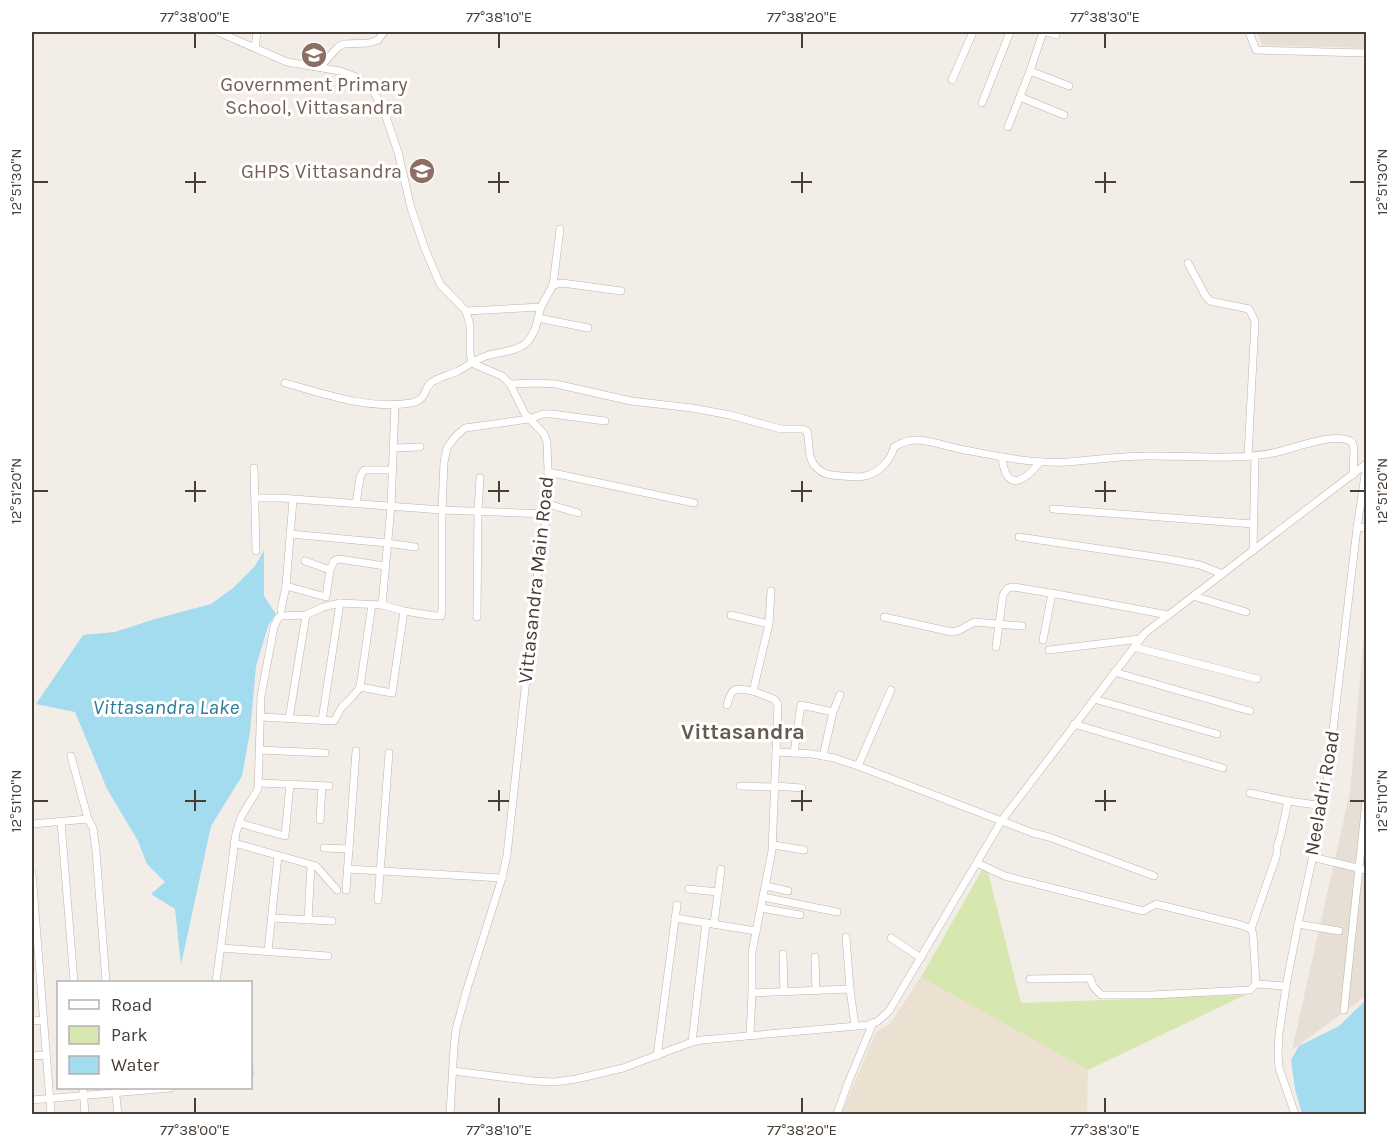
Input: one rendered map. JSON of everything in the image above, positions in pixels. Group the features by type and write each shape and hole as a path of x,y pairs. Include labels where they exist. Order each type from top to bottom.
{"street":[{"path":"218,32 287,62 356,76 373,89 398,152 411,208 424,249 440,284 466,311 470,325 472,362 502,376 510,384 556,384 631,401 730,415 781,429 802,429 807,431 809,437 813,465 826,475 867,476 886,463 894,447 912,440 925,440 1002,457 1040,462 1068,462 1143,456 1252,456 1274,453 1317,441 1343,438 1352,442 1354,449 1353,475"},
{"path":"255,48 257,32"},
{"path":"320,67 338,47 344,44 369,43 378,40 384,32"},
{"path":"952,80 973,32"},
{"path":"982,103 1010,32"},
{"path":"1008,127 1045,32 1056,35"},
{"path":"1249,32 1256,50 1366,53"},
{"path":"1030,71 1069,86"},
{"path":"1020,97 1064,115"},
{"path":"285,383 376,405 417,402 433,381 492,354 523,346 531,339 541,307 553,285 560,229"},
{"path":"1188,263 1204,295 1210,301 1249,309 1256,321 1252,456 1253,551"},
{"path":"553,285 562,283 621,291"},
{"path":"466,311 541,307"},
{"path":"538,318 588,328"},
{"name":"Vittasandra Main Road","path":"450,1114 454,1038 502,878 508,848 538,569 548,504 546,438 522,409 510,384"},
{"path":"382,605 391,506 395,404"},
{"path":"216,981 234,843 242,815 256,794 259,783 262,690 274,627 278,618 306,615 323,607 340,603 382,605 441,616 444,462 447,448 455,437 465,428 529,419 543,414 605,421"},
{"path":"394,448 420,447"},
{"path":"1002,457 1005,474 1013,481 1020,481 1026,477 1040,462"},
{"path":"453,1071 554,1082 615,1070 692,1042 855,1026 878,1021 889,1011 1002,820 1145,633 1366,466"},
{"name":"Neeladri Road","path":"1295,1114 1278,1060 1279,1034 1298,924 1324,806 1366,466"},
{"path":"254,468 256,550"},
{"path":"356,504 360,477 364,470 393,470"},
{"path":"548,472 694,503"},
{"path":"477,617 480,478"},
{"path":"256,498 547,514"},
{"path":"281,610 286,585 293,500"},
{"path":"548,504 578,513"},
{"path":"1053,510 1253,524"},
{"path":"1357,528 1366,527"},
{"path":"290,534 387,543 415,548"},
{"path":"1019,537 1168,559 1200,565 1222,574"},
{"path":"286,585 326,597 330,570 334,561 339,559 385,566"},
{"path":"304,561 330,570"},
{"path":"996,647 1003,595 1008,588 1052,593 1168,615"},
{"path":"753,692 769,624 771,591"},
{"path":"1043,640 1052,593"},
{"path":"1193,596 1246,612"},
{"path":"322,720 340,603"},
{"path":"261,717 336,720 340,709 360,687 372,604"},
{"path":"360,687 392,693 404,610"},
{"path":"289,719 306,615"},
{"path":"731,615 769,624"},
{"path":"884,617 952,632 974,622 1022,626"},
{"path":"1049,650 1140,639"},
{"path":"1134,647 1257,679"},
{"path":"1114,672 1250,711"},
{"path":"727,705 731,691 737,688 774,699 778,704 771,861 752,957 750,1035"},
{"path":"858,766 891,690"},
{"path":"823,756 833,711 840,696"},
{"path":"1094,699 1217,734"},
{"path":"794,753 801,705 833,711"},
{"path":"1074,724 1222,768"},
{"path":"260,750 325,753"},
{"path":"234,843 316,866 341,890 347,869 356,751"},
{"path":"776,752 823,756 858,766 1033,833 1154,876"},
{"path":"378,900 389,753"},
{"path":"71,756 88,819 93,828 106,981"},
{"path":"259,783 325,786 320,820"},
{"path":"239,823 285,836 290,784"},
{"path":"740,786 802,788"},
{"path":"1250,793 1324,806"},
{"path":"1251,929 1274,863 1288,801"},
{"path":"1344,1010 1363,869 1366,801"},
{"path":"32,824 88,819"},
{"path":"61,822 74,981"},
{"path":"772,845 804,850"},
{"path":"324,848 349,849"},
{"path":"268,951 278,856"},
{"path":"1312,857 1363,869"},
{"path":"977,863 1005,876 1143,911 1156,904 1241,925 1251,929 1254,934 1256,984 1250,990 1101,995 1093,986 1090,978 1030,979"},
{"path":"308,920 311,865"},
{"path":"347,869 502,878"},
{"path":"692,1042 710,923 721,869"},
{"path":"32,873 35,955 41,988 51,1114"},
{"path":"766,886 788,891"},
{"path":"689,889 718,892"},
{"path":"763,897 837,912"},
{"path":"657,1056 677,905"},
{"path":"761,908 800,915"},
{"path":"272,918 332,921"},
{"path":"675,918 756,931"},
{"path":"1298,924 1339,931"},
{"path":"846,937 855,1026"},
{"path":"891,938 921,958"},
{"path":"221,948 328,956"},
{"path":"783,954 784,992"},
{"path":"815,957 816,991"},
{"path":"1256,984 1286,986"},
{"path":"32,988 41,988"},
{"path":"752,993 850,989"},
{"path":"32,1021 44,1020"},
{"path":"837,1114 873,1023"},
{"path":"32,1056 46,1054"},
{"path":"32,1100 50,1099 83,1091 142,1089"},
{"path":"115,1090 118,1114"},
{"path":"83,1091 85,1114"}],"shaded area":[{"path":"1257,32 1366,32 1366,48 1262,45"},
{"path":"1366,614 1366,996 1292,1050 1350,792"},
{"path":"921,977 1088,1070 1087,1114 841,1114 876,1032 890,1024"}],"green space":[{"path":"982,870 988,872 1021,1003 1245,995 1088,1070 921,977"}],"water":[{"name":"Vittasandra Lake","path":"264,550 264,596 276,614 268,626 256,666 250,732 242,776 211,826 181,965 175,909 151,894 165,882 147,864 138,841 107,789 75,712 36,704 83,635 115,632 211,604 233,588 255,566"},
{"path":"1366,1000 1366,1114 1302,1114 1295,1089 1291,1060 1299,1046 1339,1026"}],"place":[{"name":"Government Primary School, Vittasandra","path":"314,55"},
{"name":"GHPS Vittasandra","path":"422,171"}],"district":[{"name":"Vittasandra","path":"743,732"}]}
